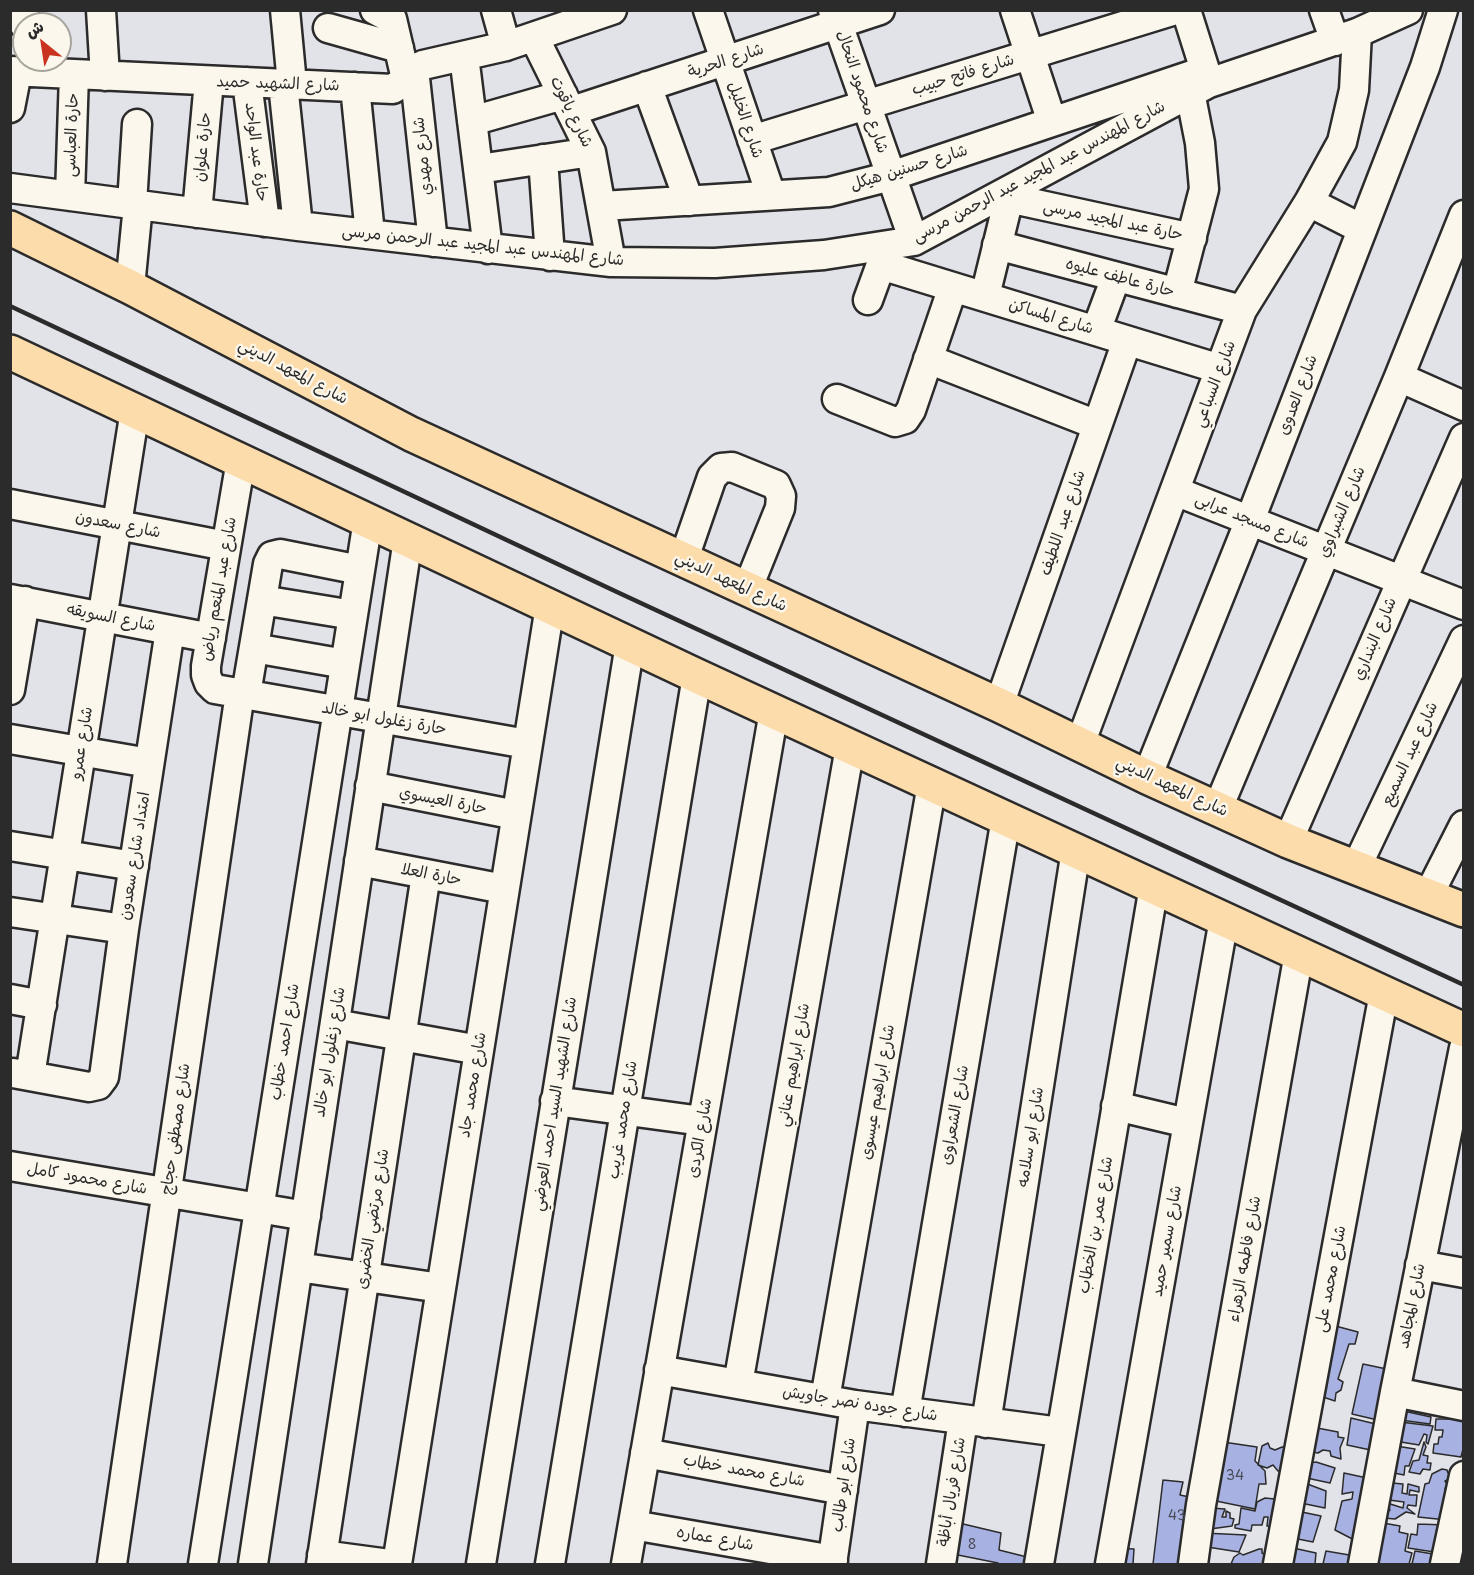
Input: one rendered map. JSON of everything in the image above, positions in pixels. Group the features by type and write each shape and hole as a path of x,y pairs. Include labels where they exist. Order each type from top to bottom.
{"main road":[{"name":"شارع المعهد الديني","path":"10,228 130,287 411,434 1288,841 1464,910"},
{"path":"10,352 697,676 1464,1030"}],"street":[{"path":"101,10 105,76"},
{"path":"285,10 287,84 298,226"},
{"name":"شارع مهدي","path":"375,10 392,19 406,66 433,242"},
{"path":"496,10 506,46"},
{"name":"شارع الشهيد حميد","path":"52,72 393,89 406,66 423,65 506,46 612,10"},
{"name":"شارع الخليل","path":"708,10 771,195"},
{"name":"شارع الحرية","path":"472,121 647,86 725,61 836,17 880,10"},
{"path":"1015,10 1052,122"},
{"name":"شارع فاتح حبيب","path":"752,140 1175,10"},
{"path":"1178,293 1204,189 1200,143 1201,82 1186,10"},
{"path":"1324,10 1346,37"},
{"name":"شارع المهندس عبد المجيد عبد الرحمن مرسى","path":"10,188 265,222 611,262 715,263 894,250 1004,197 1201,82 1346,37 1408,10"},
{"name":"شارع العدوى","path":"1147,777 1250,520 1425,67 1443,10"},
{"name":"شارع محمود النحال","path":"836,17 891,176 894,250"},
{"path":"328,28 406,66"},
{"name":"شارع ياقوت","path":"534,37 591,152 611,262"},
{"name":"شارع السباعي","path":"1080,744 1242,310 1309,202 1342,142 1354,90 1346,37"},
{"path":"464,56 488,249"},
{"path":"10,108 18,72"},
{"name":"حارة العباسى","path":"70,196 74,74"},
{"name":"حارة علوان","path":"197,213 209,81"},
{"name":"حارة عبد الواحد","path":"247,82 265,222"},
{"name":"شارع حسنين هيكل","path":"602,206 829,192 891,176 1052,122 1201,82"},
{"path":"647,86 688,201"},
{"path":"355,87 370,234"},
{"path":"130,287 137,124"},
{"path":"478,169 591,152"},
{"path":"543,159 550,255"},
{"path":"985,296 997,245 1004,197"},
{"name":"حارة عبد المجيد مرسى","path":"1004,197 1192,238"},
{"path":"1309,202 1362,229"},
{"name":"شارع الشبراوي","path":"1218,808 1399,377 1464,215"},
{"name":"حارة عاطف عليوه","path":"997,245 1242,310"},
{"path":"868,300 894,250"},
{"name":"شارع المساكن","path":"894,250 953,287 1220,369"},
{"path":"1096,331 1116,277"},
{"path":"837,399 895,422 905,420 911,410 953,287"},
{"name":"شارع عبد اللطيف","path":"999,705 1126,340"},
{"path":"928,359 1097,425"},
{"path":"1399,377 1464,406"},
{"name":"شارع عمرو","path":"20,1074 42,1005 53,919 135,410"},
{"name":"شارع البنداري","path":"1288,841 1464,438"},
{"name":"شارع عبد المنعم رياض","path":"241,460 206,675 209,683 215,689 243,694"},
{"path":"683,561 712,477 721,468 732,467 776,485 781,496 780,508 747,590"},
{"name":"شارع مسجد عرابى","path":"1175,491 1464,605"},
{"name":"شارع سعدون","path":"10,504 226,546"},
{"name":"شارع احمد خطاب","path":"203,1564 368,520"},
{"name":"شارع زغلول ابو خالد","path":"253,1564 408,539"},
{"name":"شارع مصطفى حجاج","path":"112,1564 243,694 254,648 268,564 272,555 276,554 360,570"},
{"path":"10,690 18,600"},
{"name":"شارع السويقه","path":"18,600 211,638"},
{"path":"262,600 353,615"},
{"name":"شارع محمد جاد","path":"397,1564 550,606"},
{"name":"امتداد شارع سعدون","path":"20,1074 89,1087 102,1082 104,1077 124,929 171,630"},
{"name":"شارع عبد السميع","path":"1356,868 1464,640"},
{"name":"شارع الشهيد السيد احمد العوضي","path":"481,1564 630,644"},
{"path":"254,648 345,664"},
{"name":"شارع محمد غريب","path":"550,1564 697,676"},
{"name":"حارة زغلول ابو خالد","path":"243,694 527,744"},
{"name":"شارع الكردى","path":"626,1564 774,711"},
{"path":"10,739 149,763"},
{"name":"شارع ابراهيم عناني","path":"738,1384 850,747"},
{"name":"شارع ابراهيم عيسوى","path":"825,1399 932,784"},
{"name":"حارة العيسوي","path":"370,786 516,815"},
{"name":"شارع الشعراوى","path":"905,1412 1006,818"},
{"path":"1428,896 1464,825"},
{"path":"10,846 134,866"},
{"name":"شارع ابو سلامه","path":"975,1421 1076,850"},
{"name":"حارة العلا","path":"359,861 504,889"},
{"name":"شارع مرتضي الخضرى","path":"322,1560 426,874"},
{"name":"شارع عمر بن الخطاب","path":"1039,1564 1154,886"},
{"path":"10,912 124,929"},
{"name":"شارع سمير حميد","path":"1110,1564 1224,919"},
{"name":"شارع فاطمه الزهراء","path":"1193,1564 1200,1505 1299,953"},
{"name":"شارع محمد على","path":"1278,1564 1384,993"},
{"path":"10,999 42,1005"},
{"path":"334,1024 479,1050"},
{"name":"شارع المجاهد","path":"1363,1564 1464,1048"},
{"path":"555,1101 702,1122"},
{"path":"1116,1106 1187,1123"},
{"name":"شارع محمود كامل","path":"10,1166 306,1216"},
{"path":"1420,1265 1464,1273"},
{"path":"298,1267 441,1288"},
{"name":"شارع جوده نصر جاويش","path":"659,1370 855,1405 1060,1432"},
{"path":"1395,1392 1464,1406"},
{"name":"شارع ابو طالب","path":"833,1562 855,1405"},
{"name":"شارع فريال أباظة","path":"941,1564 975,1421"},
{"name":"شارع محمد خطاب","path":"645,1453 843,1490"},
{"path":"1445,1564 1464,1476"},
{"name":"شارع عماره","path":"633,1525 833,1562"},
{"path":"322,1560 389,1564"}],"building":[{"path":"1328,1324 1358,1332 1355,1344 1349,1344 1338,1379 1343,1382 1341,1390 1336,1393 1335,1401 1320,1396"},
{"path":"1363,1364 1396,1371 1386,1422 1352,1414"},
{"path":"1399,1410 1431,1417 1430,1424 1400,1420"},
{"path":"1351,1418 1384,1426 1380,1452 1347,1445"},
{"path":"1436,1419 1464,1419 1464,1445 1461,1457 1433,1453 1434,1444 1438,1444 1443,1430 1435,1430"},
{"path":"1400,1422 1433,1426 1428,1444 1427,1435 1424,1434 1419,1445 1395,1441"},
{"path":"1312,1427 1338,1432 1338,1437 1344,1438 1340,1448 1341,1459 1331,1456 1330,1451 1323,1450 1318,1453 1307,1451"},
{"path":"1223,1442 1257,1447 1255,1461 1265,1471 1266,1484 1259,1484 1255,1509 1216,1501"},
{"path":"1424,1442 1426,1447 1423,1455 1428,1456 1427,1463 1431,1463 1430,1470 1423,1469 1420,1474 1409,1472 1413,1461 1419,1460"},
{"path":"1268,1443 1270,1448 1275,1450 1282,1447 1290,1448 1288,1471 1278,1471 1273,1465 1267,1468 1258,1465 1262,1446"},
{"path":"1396,1446 1415,1449 1409,1466 1405,1466 1404,1475 1389,1472"},
{"path":"1316,1462 1335,1468 1330,1483 1302,1477 1300,1463"},
{"path":"1442,1469 1447,1470 1448,1473 1454,1472 1452,1478 1445,1481 1447,1484 1445,1489 1452,1491 1447,1520 1418,1517 1425,1484 1429,1483 1432,1474"},
{"path":"1344,1473 1376,1480 1362,1544 1335,1530 1342,1501 1352,1499 1353,1492 1342,1494"},
{"path":"1163,1480 1183,1482 1180,1495 1199,1499 1190,1564 1153,1564"},
{"path":"1302,1482 1326,1491 1325,1508 1296,1502"},
{"path":"1392,1483 1403,1484 1402,1493 1407,1494 1408,1484 1419,1487 1419,1492 1410,1490 1409,1495 1417,1495 1416,1506 1408,1505 1407,1508 1415,1514 1406,1512 1395,1519 1384,1518 1383,1514 1390,1510 1387,1503 1403,1508 1404,1502 1389,1500"},
{"path":"1265,1498 1284,1500 1280,1529 1267,1526 1268,1517 1264,1517 1262,1525 1252,1525 1251,1531 1235,1528 1235,1525 1239,1524 1241,1508 1255,1511 1257,1502"},
{"path":"1211,1508 1225,1509 1222,1517 1226,1517 1226,1511 1230,1513 1230,1518 1234,1519 1232,1526 1210,1529"},
{"path":"1292,1510 1321,1516 1313,1542 1288,1537"},
{"path":"959,1523 1001,1533 999,1550 1031,1558 1029,1564 997,1564 953,1554"},
{"path":"1383,1523 1400,1526 1399,1532 1408,1534 1405,1551 1412,1553 1409,1564 1377,1564"},
{"path":"1418,1524 1445,1525 1441,1553 1408,1548 1411,1534 1417,1535"},
{"path":"1203,1533 1246,1535 1239,1552 1201,1546"},
{"path":"1284,1546 1316,1553 1315,1564 1281,1564"},
{"path":"1114,1548 1134,1549 1133,1564 1112,1564"},
{"path":"1262,1549 1262,1553 1268,1556 1266,1564 1231,1564 1234,1557 1240,1553 1243,1555"},
{"path":"1326,1551 1355,1556 1354,1564 1323,1564"},
{"path":"1415,1551 1445,1556 1443,1564 1412,1564"}],"railway":[{"path":"10,306 617,592 1464,985"}]}
